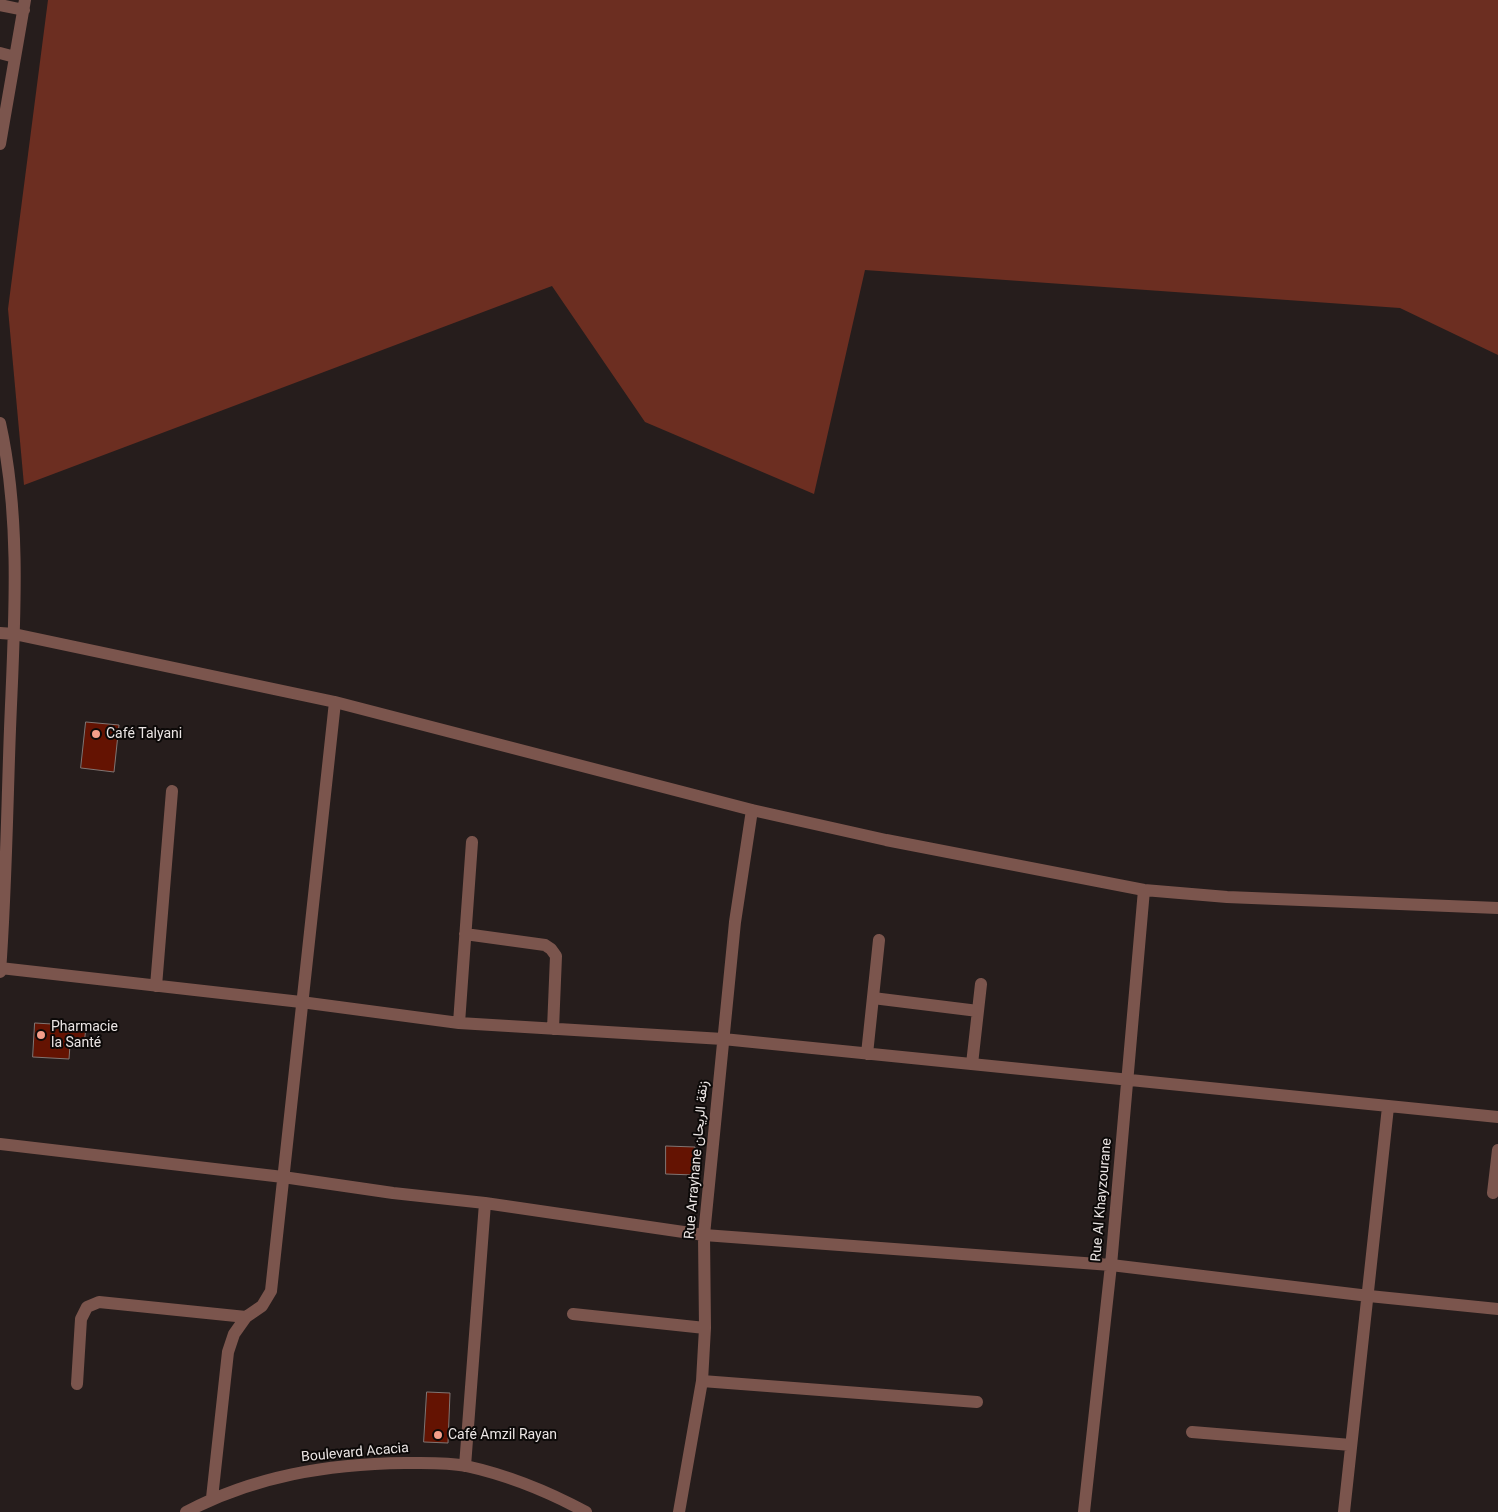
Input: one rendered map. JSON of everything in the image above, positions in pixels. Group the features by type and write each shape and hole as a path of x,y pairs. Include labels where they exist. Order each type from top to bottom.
{"street":[{"path":"0,5 24,5 0,144"},
{"path":"0,53 15,57"},
{"path":"0,423 7,454 10,493 14,634 0,970 301,1002 459,1023 723,1039 1498,1118"},
{"path":"0,634 14,634 335,702 752,810 886,840 1144,890 1227,897 1498,908"},
{"path":"212,1498 228,1352 234,1334 246,1317 262,1306 271,1291 335,702"},
{"path":"156,986 172,791"},
{"name":"Rue Arrayhane زنقة الريحان","path":"679,1512 702,1380 705,1328 704,1235 735,922 752,810"},
{"path":"459,1023 472,842"},
{"name":"Rue Al Khayzourane","path":"1084,1512 1111,1265 1144,890"},
{"path":"465,934 545,945 551,949 556,956 553,1029"},
{"path":"867,1054 879,940"},
{"path":"972,1064 981,984"},
{"path":"873,998 978,1011"},
{"path":"1344,1512 1369,1296 1388,1107"},
{"path":"0,1144 485,1203 704,1235 1111,1265 1369,1296 1498,1309"},
{"path":"1493,1193 1498,1150"},
{"path":"465,1466 485,1203"},
{"path":"77,1384 82,1318 87,1307 99,1302 246,1317"},
{"path":"573,1314 705,1328"},
{"path":"702,1380 977,1402"},
{"path":"1192,1432 1351,1445"},
{"name":"Boulevard Acacia","path":"186,1512 212,1498 248,1484 284,1474 381,1463 430,1463 465,1466 562,1499 586,1512"}],"shaded area":[{"path":"48,0 1498,0 1498,355 1400,308 865,270 814,494 645,422 552,286 24,485 8,309"}],"building":[{"path":"86,722 119,725 114,772 81,768"},
{"path":"35,1023 86,1026 84,1046 70,1045 69,1059 33,1057"},
{"path":"666,1146 695,1147 694,1175 666,1174"},
{"path":"427,1392 450,1393 448,1443 424,1442"}],"place":[{"name":"Café Talyani","path":"96,734"},
{"name":"Pharmacie la Santé","path":"41,1035"},
{"name":"Café Amzil Rayan","path":"438,1435"}]}
